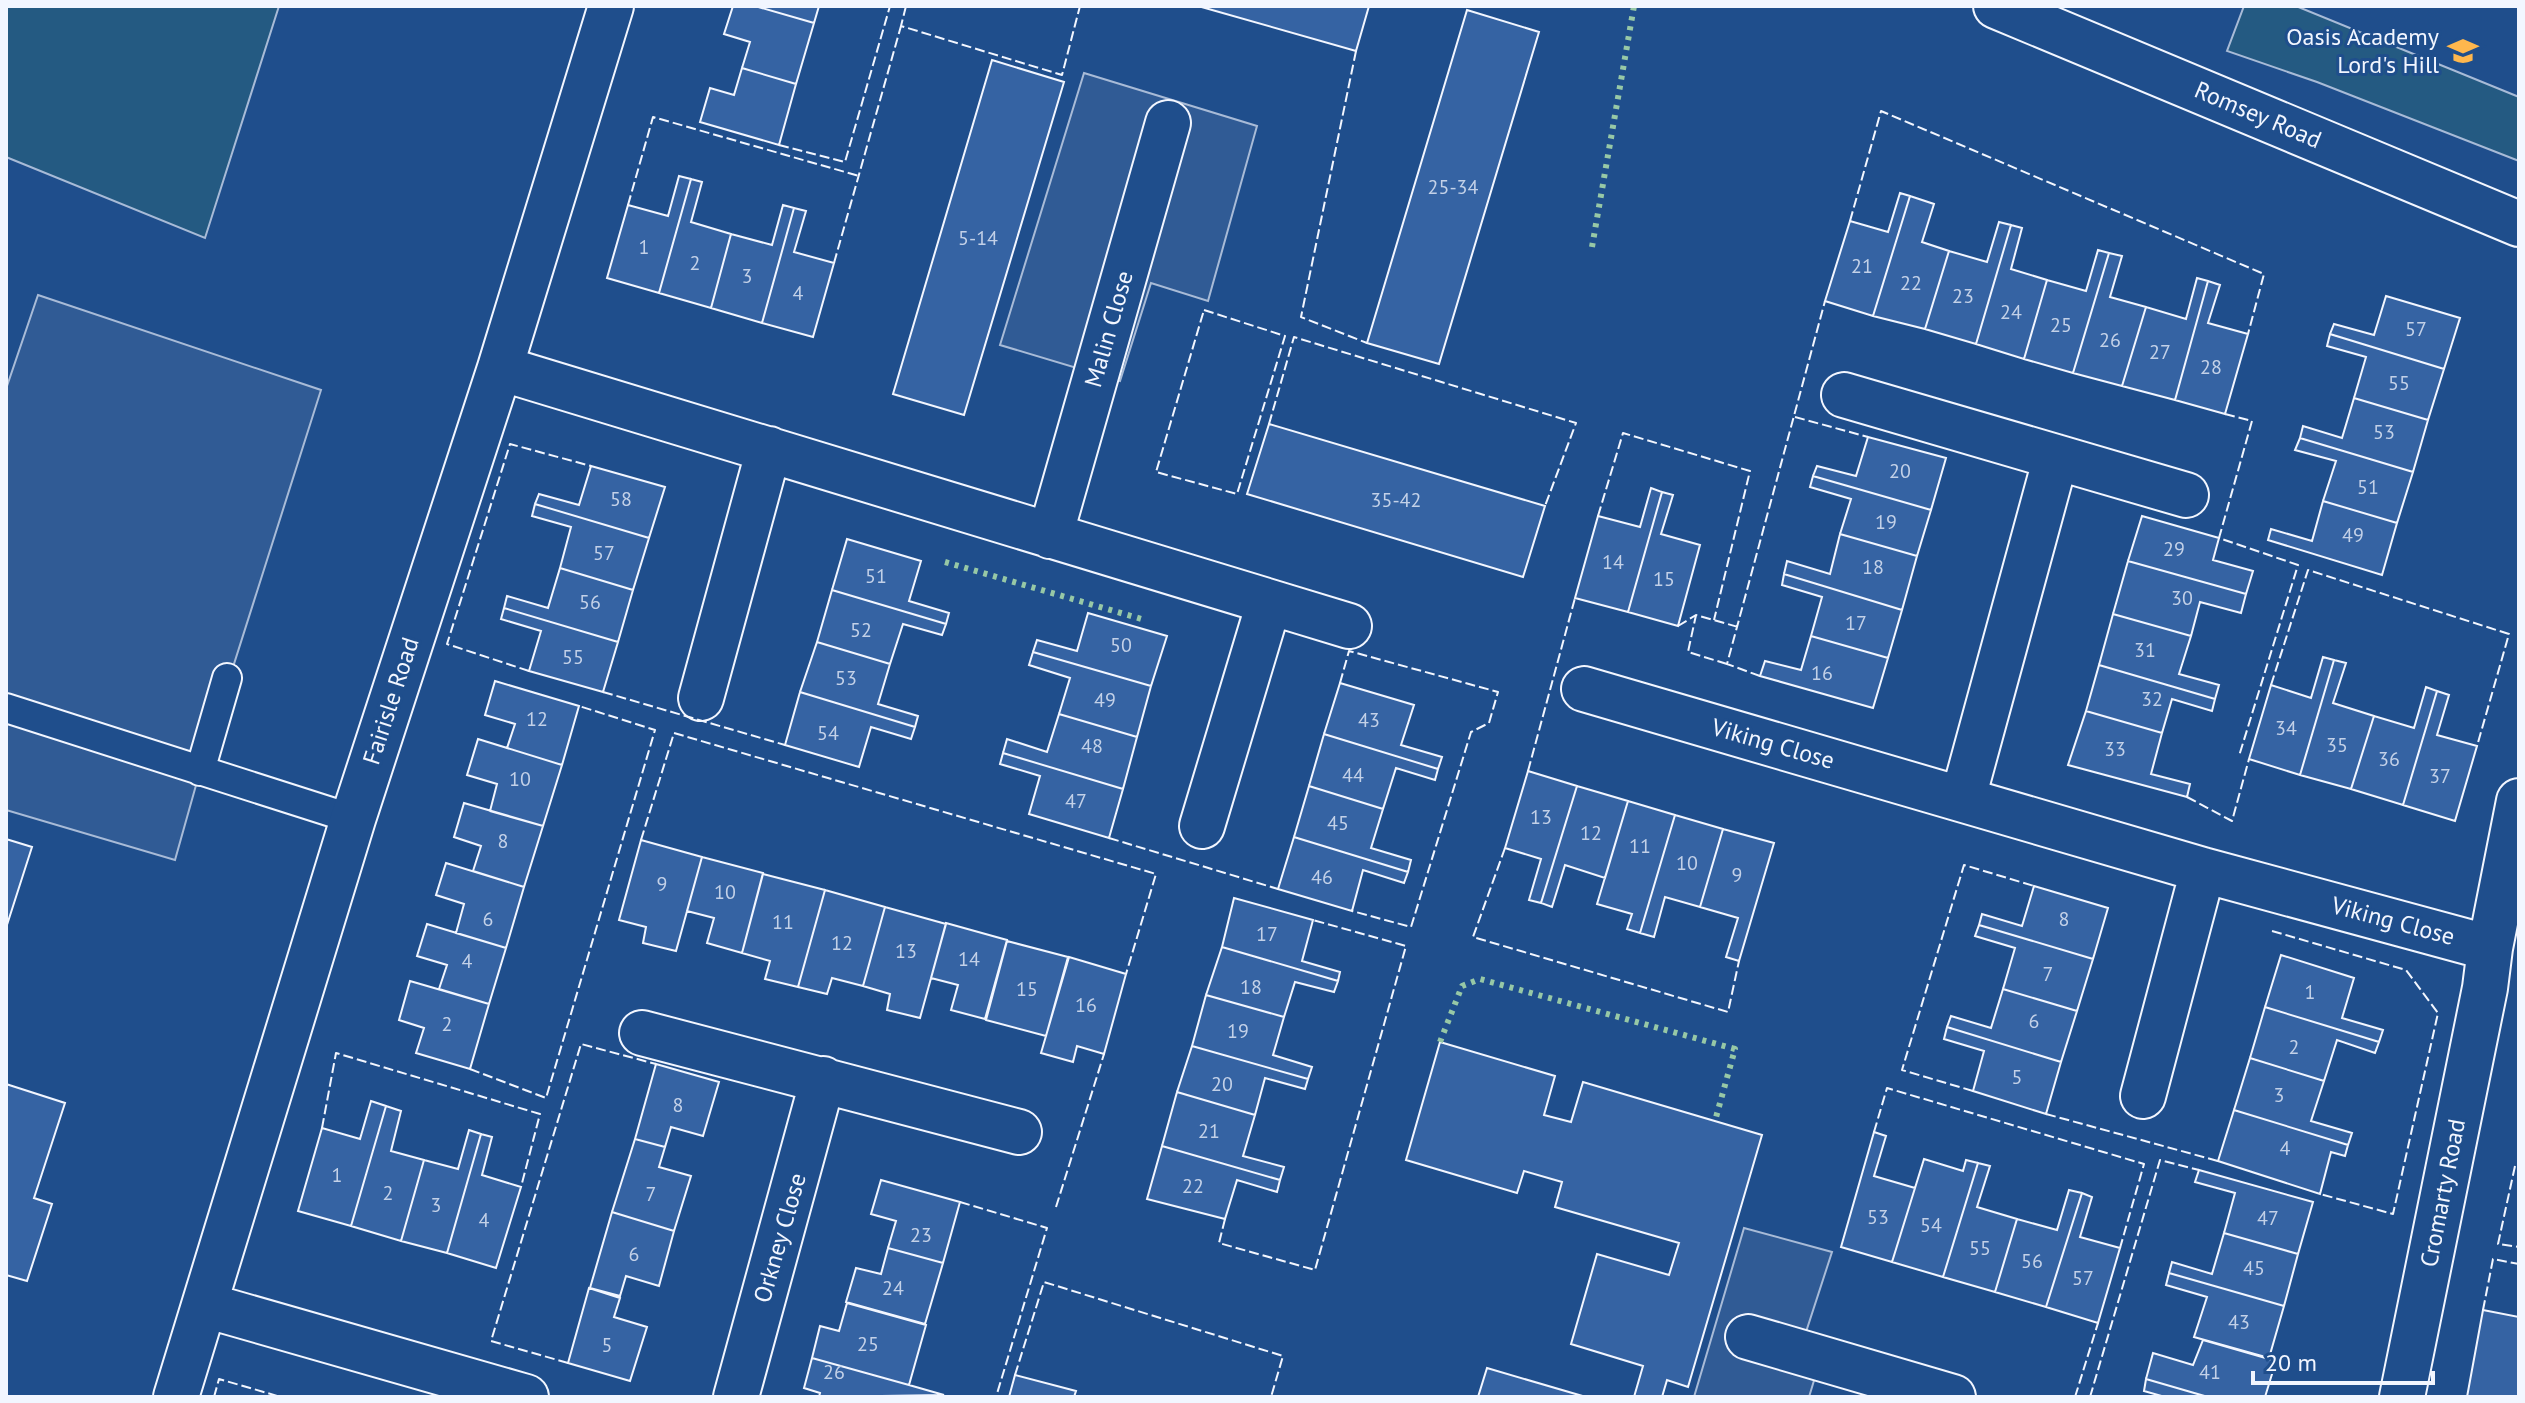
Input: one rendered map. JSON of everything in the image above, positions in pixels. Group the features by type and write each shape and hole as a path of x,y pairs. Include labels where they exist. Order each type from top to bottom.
{"street":[{"name":"Fairisle Road","path":"176,1397 353,819 500,368 611,6"},
{"name":"Romsey Road","path":"1996,6 2519,224"},
{"name":"Malin Close","path":"1050,536 1168,123"},
{"path":"500,368 1349,626"},
{"path":"1844,395 2186,495"},
{"path":"701,698 769,449"},
{"path":"1963,798 2056,457"},
{"path":"1202,826 1269,603"},
{"name":"Viking Close","path":"1584,689 2203,870 2498,977"},
{"name":"Cromarty Road","path":"2402,1397 2498,977 2519,801"},
{"path":"2143,1096 2203,870"},
{"path":"642,1033 1019,1132"},
{"name":"Orkney Close","path":"736,1397 823,1079"},
{"path":"205,1305 505,1394"},
{"path":"1748,1337 1886,1388 1953,1397"}],"lane":[{"path":"200,771 227,678"},
{"path":"6,708 353,819"}],"shaded area":[{"path":"6,6 279,6 205,238 6,157"},
{"path":"2244,6 2296,6 2519,97 2519,161 2317,82 2227,51"},
{"path":"1084,73 1257,126 1208,301 1151,283 1120,381 1000,345"},
{"path":"38,295 321,390 200,771 175,860 6,810 6,389"},
{"path":"1744,1228 1832,1252 1806,1332 1826,1341 1809,1397 1694,1397"}],"building":[{"path":"733,6 755,6 814,23 796,84 742,68 750,42 724,34"},
{"path":"755,6 819,6 814,23"},
{"path":"1198,6 1369,6 1356,51"},
{"path":"1467,10 1539,32 1439,364 1367,343"},
{"path":"992,60 1064,82 964,415 893,394"},
{"path":"742,68 796,84 779,145 700,122 710,88 734,95"},
{"path":"679,176 691,179 659,293 607,278 628,205 668,216"},
{"path":"691,179 702,182 691,222 731,234 711,308 659,293"},
{"path":"1900,193 1910,196 1873,316 1825,301 1850,221 1888,232"},
{"path":"1910,196 1934,204 1922,242 1949,251 1925,329 1873,316"},
{"path":"783,205 794,208 762,323 711,308 731,234 772,245"},
{"path":"794,208 806,211 794,252 834,263 813,337 762,323"},
{"path":"1999,222 2011,225 1976,344 1925,329 1949,251 1987,262"},
{"path":"2011,225 2022,228 2011,269 2047,280 2024,359 1976,344"},
{"path":"2098,250 2109,253 2073,373 2024,359 2047,280 2086,291"},
{"path":"2109,253 2122,256 2110,297 2146,307 2122,386 2073,373"},
{"path":"2197,278 2208,281 2175,400 2122,386 2146,307 2186,319"},
{"path":"2208,281 2220,285 2208,323 2248,334 2225,414 2175,400"},
{"path":"2386,296 2460,318 2444,369 2330,334 2334,324 2374,335"},
{"path":"2330,334 2444,369 2428,420 2354,398 2366,357 2327,346"},
{"path":"2354,398 2428,420 2413,472 2300,438 2303,426 2342,438"},
{"path":"1269,424 1545,506 1523,577 1247,494"},
{"path":"1868,437 1946,458 1931,510 1813,476 1817,466 1856,476"},
{"path":"2300,438 2413,472 2397,523 2323,501 2336,461 2295,450"},
{"path":"591,466 665,487 649,538 535,504 539,494 579,505"},
{"path":"1813,476 1931,510 1917,556 1840,534 1851,499 1810,487"},
{"path":"1651,488 1662,492 1628,612 1575,598 1598,516 1640,527"},
{"path":"1662,492 1673,495 1661,534 1700,545 1678,626 1628,612"},
{"path":"2323,501 2397,523 2382,575 2268,540 2271,529 2312,541"},
{"path":"535,504 649,538 633,590 560,568 571,527 532,516"},
{"path":"2142,516 2219,538 2213,560 2253,571 2246,594 2128,561"},
{"path":"1840,534 1917,556 1902,610 1784,574 1787,561 1830,574"},
{"path":"847,539 921,561 909,601 949,613 946,624 832,590"},
{"path":"2128,561 2246,594 2241,613 2200,602 2191,636 2113,614"},
{"path":"560,568 633,590 618,642 504,608 507,596 548,608"},
{"path":"1784,574 1902,610 1888,658 1811,636 1822,597 1782,585"},
{"path":"832,590 946,624 942,635 903,624 890,664 817,642"},
{"path":"504,608 618,642 603,692 529,671 541,631 501,619"},
{"path":"1088,613 1167,636 1151,686 1033,652 1037,640 1077,651"},
{"path":"2113,614 2191,636 2179,674 2219,685 2215,699 2099,665"},
{"path":"1811,636 1888,658 1873,708 1760,676 1765,661 1801,670"},
{"path":"817,642 890,664 878,704 918,716 915,727 800,692"},
{"path":"1033,652 1151,686 1137,737 1059,714 1070,678 1029,665"},
{"path":"2323,657 2334,660 2300,775 2249,759 2271,685 2311,698"},
{"path":"2334,660 2346,663 2333,703 2374,716 2351,789 2300,775"},
{"path":"2099,665 2215,699 2212,711 2172,699 2162,733 2086,711"},
{"path":"495,681 579,706 562,765 507,748 515,724 485,715"},
{"path":"1340,683 1414,705 1401,745 1442,757 1438,769 1324,734"},
{"path":"2426,687 2437,691 2403,805 2351,789 2374,716 2414,728"},
{"path":"2437,691 2449,695 2437,735 2477,746 2455,821 2403,805"},
{"path":"800,692 915,727 911,739 871,727 859,767 785,745"},
{"path":"2086,711 2162,733 2151,774 2190,784 2187,797 2068,765"},
{"path":"1059,714 1137,737 1123,789 1003,753 1007,739 1047,752"},
{"path":"1324,734 1438,769 1435,780 1396,768 1383,809 1309,786"},
{"path":"478,739 562,765 543,826 490,811 497,784 467,775"},
{"path":"1003,753 1123,789 1109,838 1029,814 1040,776 1000,764"},
{"path":"1528,771 1577,786 1541,903 1529,900 1541,859 1505,848"},
{"path":"1309,786 1383,809 1371,848 1411,860 1408,872 1294,837"},
{"path":"1577,786 1628,801 1605,878 1565,865 1552,907 1541,903"},
{"path":"1628,801 1675,815 1640,933 1627,929 1632,914 1597,904"},
{"path":"464,803 543,826 524,887 473,871 481,846 454,837"},
{"path":"1675,815 1723,829 1700,907 1665,897 1654,937 1640,933"},
{"path":"1723,829 1774,843 1739,961 1726,957 1738,918 1700,907"},
{"path":"1294,837 1408,872 1404,883 1363,870 1352,911 1278,889"},
{"path":"6,839 32,847 6,928"},
{"path":"641,840 702,857 676,951 643,943 646,927 619,920"},
{"path":"702,857 763,873 742,953 707,943 714,918 687,911"},
{"path":"446,863 524,887 506,948 456,933 464,904 436,895"},
{"path":"763,874 825,890 798,987 765,979 770,961 742,953"},
{"path":"2034,886 2108,908 2093,959 1979,925 1982,914 2022,926"},
{"path":"825,890 885,907 863,986 832,978 827,994 798,987"},
{"path":"1234,898 1313,920 1302,961 1340,972 1338,981 1222,947"},
{"path":"885,907 946,924 920,1018 887,1010 890,994 863,986"},
{"path":"946,923 1007,940 985,1019 951,1010 958,985 931,978"},
{"path":"427,924 506,948 489,1004 439,989 447,965 417,956"},
{"path":"1979,925 2093,959 2077,1011 2003,989 2015,948 1975,936"},
{"path":"1007,941 1068,957 1046,1036 986,1020"},
{"path":"1222,947 1338,981 1334,992 1295,982 1284,1017 1206,995"},
{"path":"2281,955 2354,978 2342,1018 2383,1030 2379,1042 2265,1007"},
{"path":"1069,957 1126,974 1104,1054 1077,1046 1073,1062 1041,1053"},
{"path":"410,981 489,1004 470,1069 416,1053 424,1028 399,1020"},
{"path":"2003,989 2077,1011 2061,1062 1947,1027 1951,1016 1991,1028"},
{"path":"1206,995 1284,1017 1273,1055 1312,1067 1308,1079 1192,1046"},
{"path":"2265,1007 2379,1042 2375,1053 2337,1040 2324,1081 2250,1058"},
{"path":"1947,1027 2061,1062 2046,1114 1973,1091 1984,1051 1944,1039"},
{"path":"1440,1042 1555,1076 1544,1115 1571,1122 1583,1082 1762,1135 1688,1387 1667,1380 1662,1397 1634,1397 1643,1366 1571,1344 1597,1254 1669,1275 1679,1243 1555,1207 1562,1182 1524,1171 1517,1193 1406,1160"},
{"path":"1192,1046 1308,1079 1305,1089 1265,1078 1255,1115 1177,1092"},
{"path":"2250,1058 2324,1081 2311,1121 2352,1133 2348,1145 2234,1110"},
{"path":"656,1064 719,1082 703,1136 671,1127 665,1147 635,1139"},
{"path":"6,1084 65,1103 34,1198 52,1204 27,1281 6,1275"},
{"path":"1177,1092 1255,1115 1243,1156 1284,1167 1280,1180 1162,1146"},
{"path":"371,1101 386,1106 351,1226 298,1211 322,1128 360,1139"},
{"path":"386,1106 401,1111 391,1151 424,1160 401,1241 351,1226"},
{"path":"2234,1110 2348,1145 2345,1156 2331,1152 2320,1194 2218,1161"},
{"path":"469,1130 481,1134 447,1253 401,1241 424,1160 458,1169"},
{"path":"1874,1132 1886,1136 1874,1176 1915,1188 1892,1262 1841,1247"},
{"path":"481,1134 492,1137 482,1175 521,1187 496,1268 447,1253"},
{"path":"635,1139 665,1147 659,1167 691,1176 674,1231 612,1212"},
{"path":"1162,1146 1280,1180 1277,1192 1237,1180 1225,1219 1147,1199"},
{"path":"1924,1159 1963,1171 1966,1160 1978,1163 1943,1277 1892,1262"},
{"path":"1978,1163 1990,1166 1977,1207 2017,1219 1995,1292 1943,1277"},
{"path":"2199,1170 2313,1202 2298,1254 2224,1233 2235,1193 2195,1182"},
{"path":"881,1180 960,1202 943,1263 888,1248 896,1221 871,1214"},
{"path":"2069,1190 2082,1193 2046,1307 1995,1292 2017,1219 2057,1230"},
{"path":"2082,1193 2092,1197 2080,1237 2120,1248 2098,1323 2046,1307"},
{"path":"612,1212 674,1231 659,1286 626,1276 620,1296 590,1288"},
{"path":"2224,1233 2298,1254 2284,1306 2169,1273 2172,1262 2212,1274"},
{"path":"888,1248 943,1263 925,1324 846,1302 856,1268 881,1274"},
{"path":"2169,1273 2284,1306 2269,1358 2194,1337 2207,1297 2166,1285"},
{"path":"589,1288 620,1298 614,1317 647,1327 630,1381 568,1363"},
{"path":"847,1303 926,1325 909,1385 812,1358 820,1326 839,1331"},
{"path":"2483,1310 2519,1317 2519,1397 2467,1397"},
{"path":"2203,1340 2276,1361 2265,1397 2208,1397 2146,1379 2153,1353 2193,1365"},
{"path":"812,1358 944,1395 819,1397 820,1393 804,1388"},
{"path":"1487,1368 1586,1397 1478,1397"},
{"path":"1015,1375 1076,1391 1074,1397 1009,1397"},
{"path":"2146,1379 2208,1397 2165,1397 2144,1391"}],"hedge":[{"path":"1592,247 1634,6"},
{"path":"945,562 1145,620"},
{"path":"1440,1042 1462,986 1480,979 1735,1049 1715,1121"}],"fence":[{"path":"779,145 845,162 890,6"},
{"path":"906,6 901,26 1062,75 1080,6"},
{"path":"834,263 901,26"},
{"path":"1356,51 1301,317 1367,343"},
{"path":"1850,221 1881,111 2264,274 2248,334"},
{"path":"628,205 653,117 859,176"},
{"path":"1760,676 1727,664 1825,301"},
{"path":"1204,310 1285,336 1237,494 1156,472 1204,310"},
{"path":"1269,424 1294,337 1576,423 1545,506"},
{"path":"2225,414 2252,421 2219,538 2298,565 2239,756"},
{"path":"1795,417 1868,437"},
{"path":"1598,516 1623,433 1750,471 1714,620"},
{"path":"529,671 447,644 510,444 591,466"},
{"path":"2271,685 2308,570 2509,634 2477,746"},
{"path":"1528,771 1575,598"},
{"path":"1678,626 1696,615"},
{"path":"1727,664 1688,652 1696,615 1738,627"},
{"path":"1340,683 1349,651 1498,692 1489,723 1471,732 1411,927 1352,911"},
{"path":"603,692 785,745"},
{"path":"470,1069 546,1098 655,730 579,706"},
{"path":"641,840 674,733 1156,874 1126,974"},
{"path":"2187,797 2232,821 2249,759"},
{"path":"1109,838 1278,889"},
{"path":"1505,848 1473,937 1728,1012 1739,961"},
{"path":"1973,1091 1902,1070 1964,865 2034,886"},
{"path":"1225,1219 1219,1243 1315,1270 1406,946 1313,920"},
{"path":"2272,931 2406,970 2438,1013 2393,1214 2320,1194"},
{"path":"568,1363 491,1341 581,1044 656,1064"},
{"path":"322,1128 336,1053 540,1114 521,1187"},
{"path":"1056,1207 1104,1054"},
{"path":"1874,1132 1887,1088 2144,1164 2120,1248"},
{"path":"2046,1114 2218,1161"},
{"path":"2090,1397 2160,1160 2199,1170"},
{"path":"2515,1166 2498,1244 2519,1247"},
{"path":"960,1202 1047,1228 996,1397"},
{"path":"2483,1310 2493,1259 2519,1264"},
{"path":"1015,1375 1044,1282 1283,1356 1271,1397"},
{"path":"2075,1397 2098,1323"},
{"path":"214,1397 219,1379 281,1397"}],"place":[{"name":"Oasis Academy Lord's Hill","path":"2463,51"}]}
